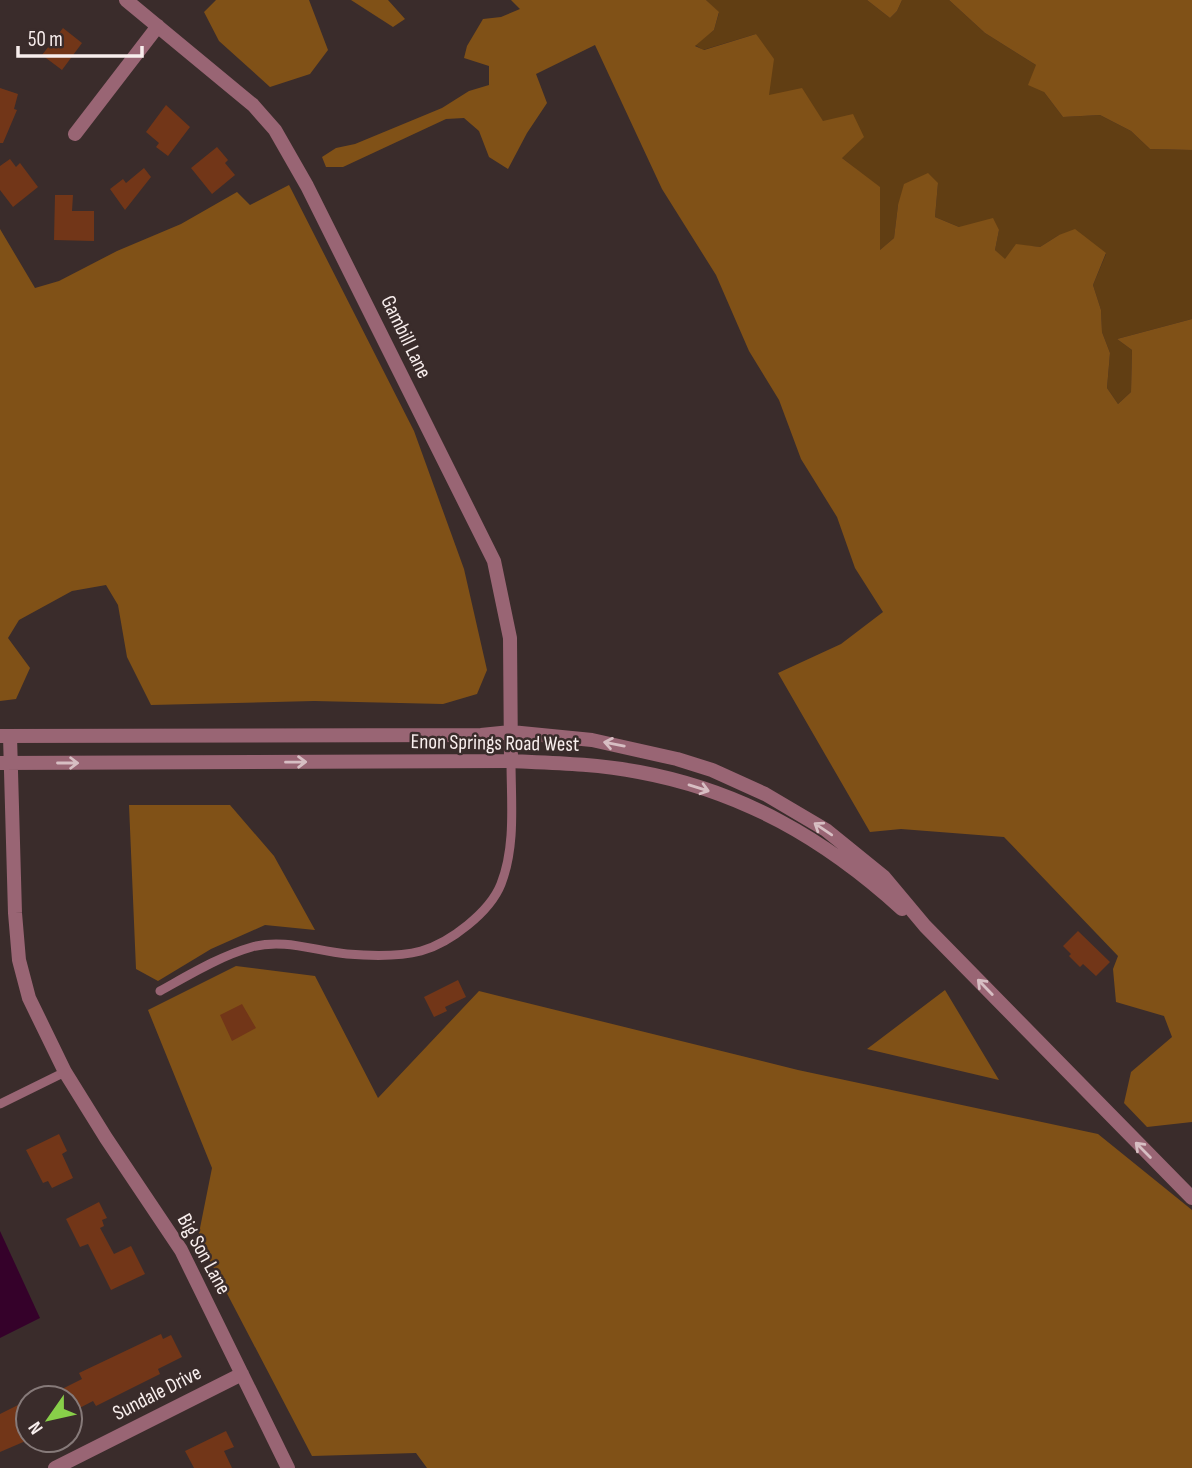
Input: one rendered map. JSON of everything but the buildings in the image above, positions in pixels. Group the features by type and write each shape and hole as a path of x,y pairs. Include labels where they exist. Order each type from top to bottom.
{"street":[{"name":"Gambill Lane","path":"126,0 253,106 275,130 337,245 494,561 510,638 511,761"},
{"path":"75,134 158,26"},
{"path":"5,736 481,735 511,732 592,740 642,749 712,770 765,794 826,830 884,877 940,941 1192,1198"},
{"name":"Big Son Lane","path":"5,736 19,960 29,998 65,1072 181,1250 288,1468"},
{"name":"Enon Springs Road West","path":"5,763 511,761 574,764 639,772 730,798 793,828 833,852 940,941"},
{"name":"Sundale Drive","path":"55,1468 242,1374"}],"lane":[{"path":"160,991 197,971 253,947 290,943 318,952 397,955 423,950 468,926 487,906 501,884 511,839 511,761"},
{"path":"0,1104 65,1072"}],"shaded area":[{"path":"216,0 309,0 328,50 310,74 270,87 219,41 204,12"},
{"path":"351,0 388,0 405,19 393,27"},
{"path":"511,0 706,0 719,12 714,30 695,46 704,50 756,34 774,59 769,95 802,88 823,121 853,114 864,137 842,158 880,187 880,250 894,238 904,184 928,173 938,183 935,217 959,227 993,218 999,230 995,250 1005,259 1016,244 1040,247 1075,229 1106,253 1093,285 1101,310 1102,332 1110,353 1107,388 1118,404 1131,392 1132,350 1117,339 1192,319 1192,1122 1147,1127 1124,1103 1131,1072 1172,1037 1164,1016 1116,1002 1113,969 1118,956 1004,837 901,829 870,832 778,673 841,644 883,612 855,568 837,517 801,459 779,400 749,351 716,275 662,189 595,45 536,74 547,103 508,169 489,157 479,131 464,118 446,119 343,167 326,167 322,157 336,148 355,144 442,108 469,91 489,85 489,66 464,58 467,46 483,19 501,17 520,9"},
{"path":"706,0 867,0 890,18 902,0 949,0 985,33 1036,65 1044,92 1063,117 1100,115 1131,131 1150,149 1192,150 1192,319 1117,339 1132,350 1131,392 1118,404 1107,388 1110,353 1102,332 1101,310 1093,285 1106,254 1059,235 1040,247 1016,245 1005,260 995,250 999,230 959,227 935,217 938,183 898,205 894,238 879,251 879,187 842,158 823,121 768,95 756,34 703,50 695,45 714,30 719,13"},
{"path":"867,0 902,0 890,18"},
{"path":"949,0 1192,0 1192,150 1150,149 1131,131 1100,115 1063,117 1044,92 1028,85 1036,65 985,33"},
{"path":"289,185 414,431 464,569 487,670 477,694 443,704 314,701 151,705 127,657 118,605 106,585 72,591 19,620 8,638 30,668 16,699 0,701 0,229 35,288 59,281 117,251 181,224 237,192 250,205"},
{"path":"129,805 230,805 274,856 315,930 265,925 211,949 158,981 136,969"},
{"path":"236,966 315,976 378,1098 479,991 798,1070 1098,1134 1192,1210 1192,1468 427,1468 416,1453 312,1456 198,1238 212,1168 148,1010"},
{"path":"945,990 999,1080 867,1049"},
{"path":"0,1231 40,1318 0,1338"}]}
